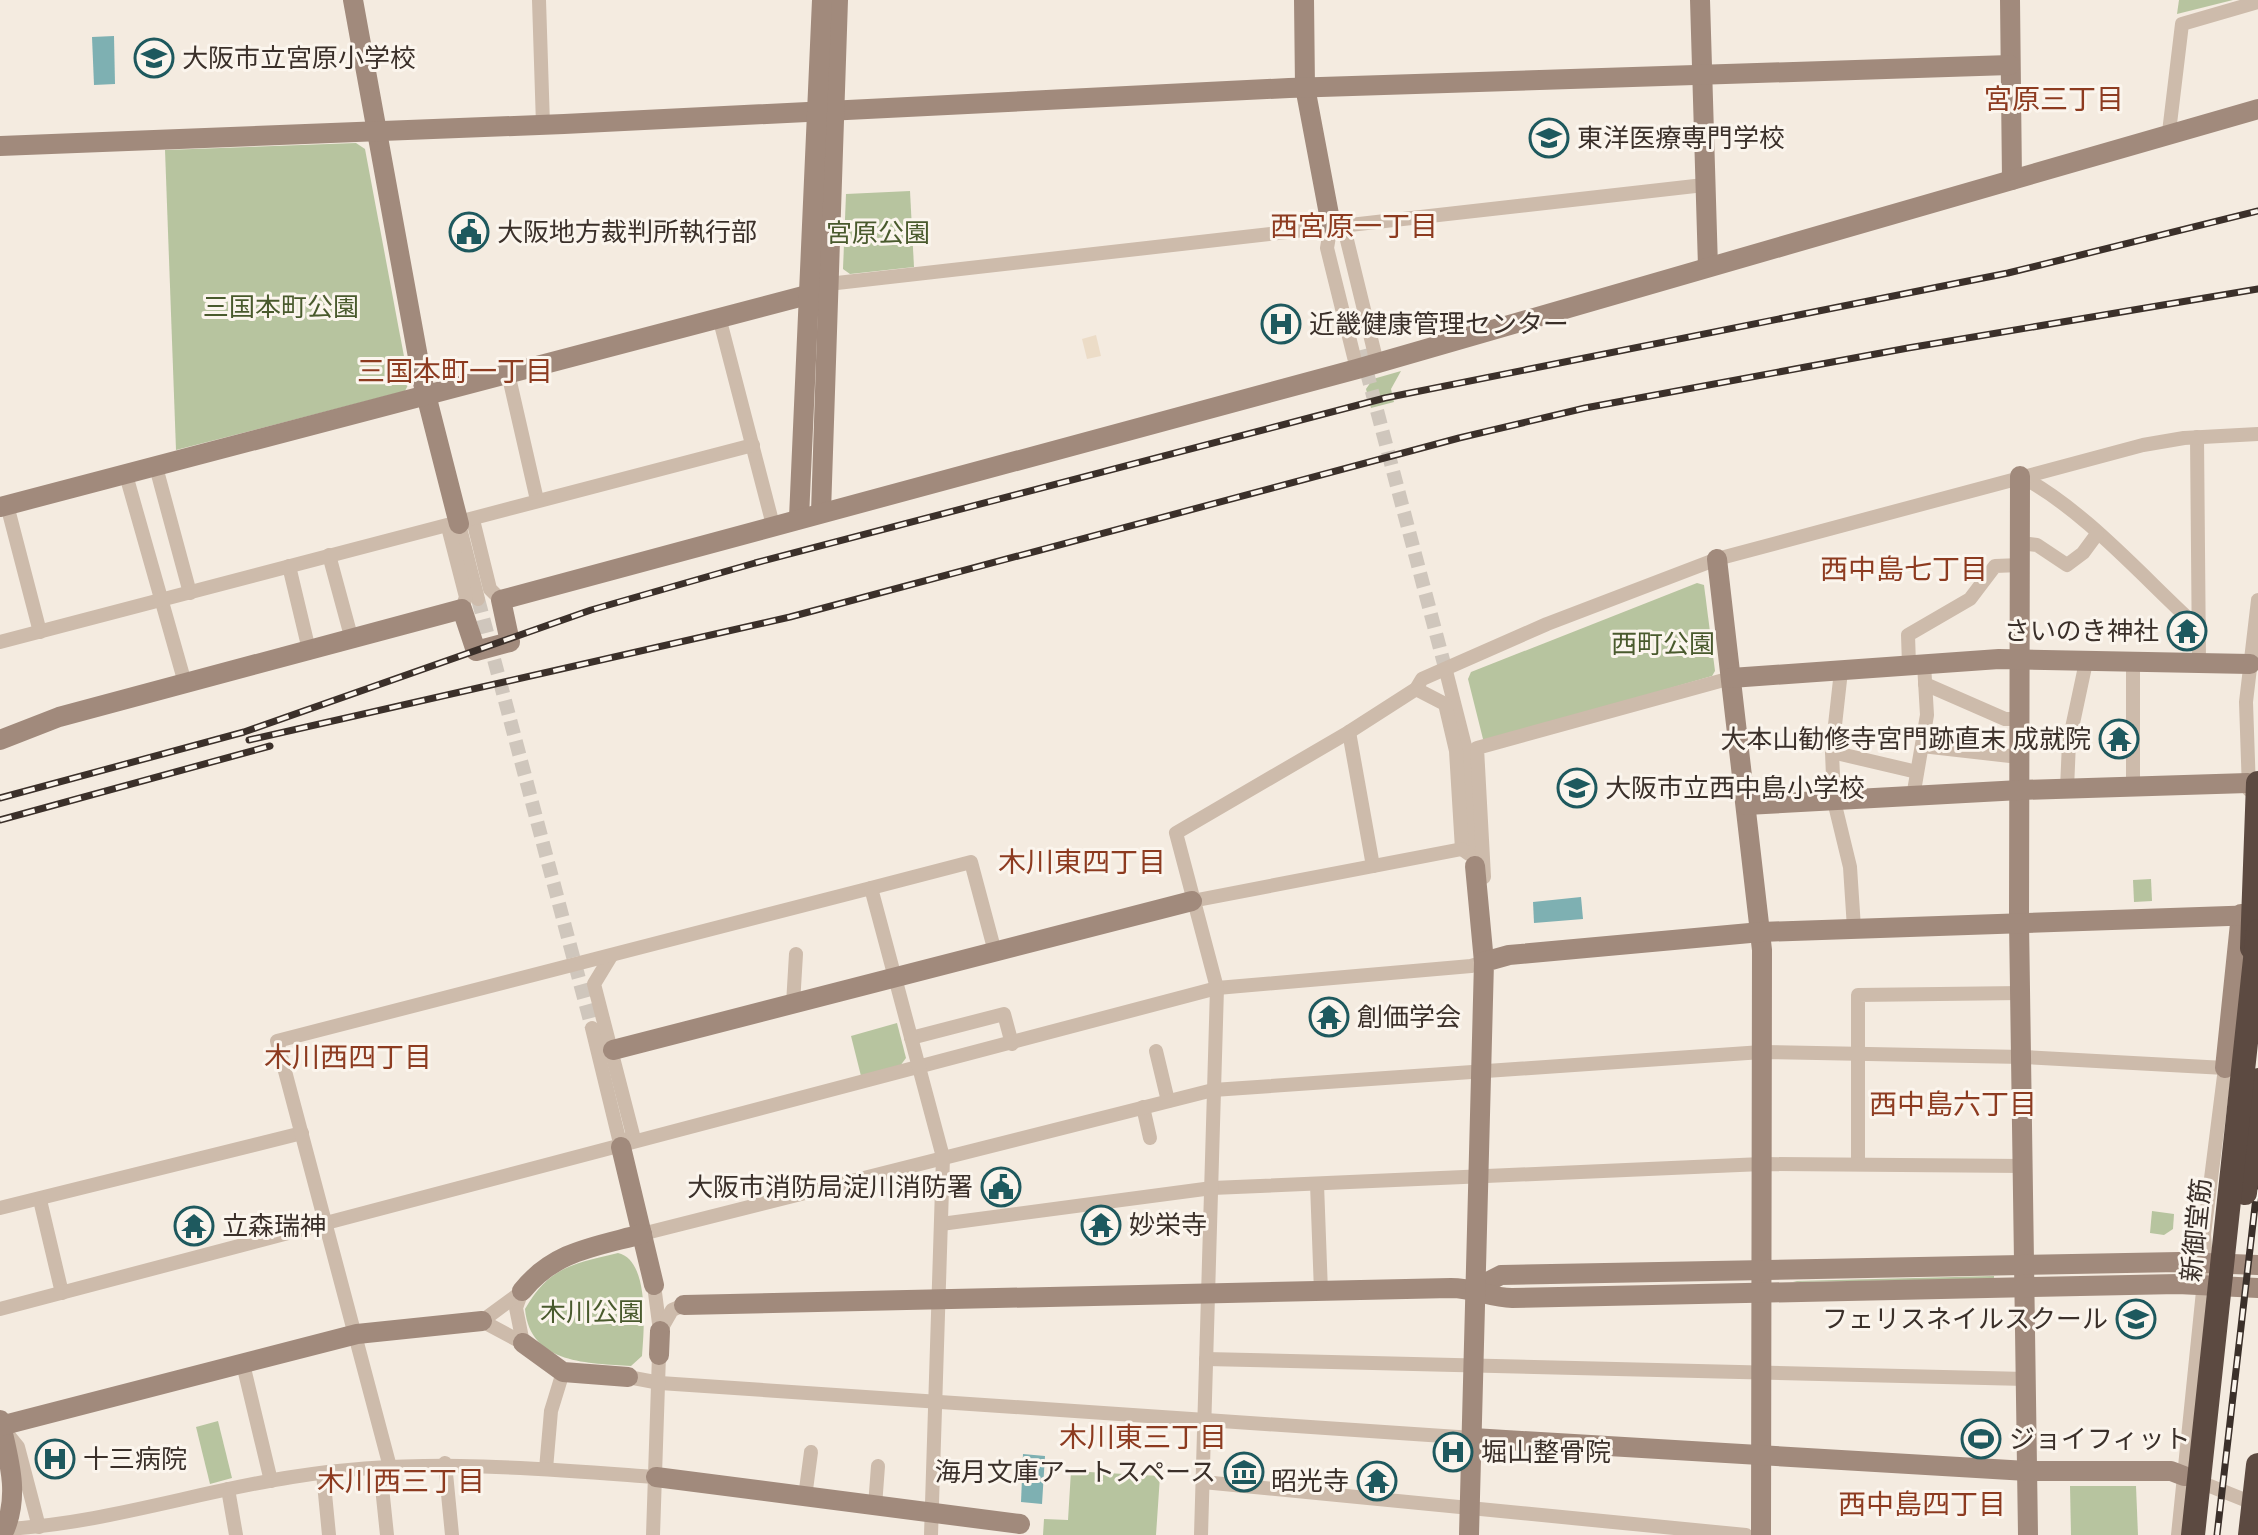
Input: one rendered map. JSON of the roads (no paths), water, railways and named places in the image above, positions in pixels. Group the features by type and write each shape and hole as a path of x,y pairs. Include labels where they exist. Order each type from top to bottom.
{"highway":[{"path":"2249,995 2253,783"},
{"name":"新御堂筋","path":"2193,1535 2249,995 2252,920"},
{"path":"2203,1460 2231,1307 2258,1080"},
{"path":"2250,1535 2258,1465"}],"street":[{"path":"353,0 427,396 460,524 476,651 510,642 501,600 490,589 460,524"},
{"path":"539,0 543,125"},
{"path":"821,512 820,289 825,110 822,0"},
{"path":"825,110 838,0"},
{"path":"1304,0 1305,87 1331,225 1327,248 1359,359"},
{"path":"1700,0 1708,267"},
{"path":"2010,0 2012,180"},
{"path":"2169,132 2182,24 2258,2"},
{"path":"0,146 543,125 1305,87 2010,65"},
{"path":"501,600 1359,359 1377,363 2169,132 2258,109"},
{"path":"40,632 3,506 427,396 820,289 1331,225 1704,185"},
{"path":"1331,225 1346,236 1377,363"},
{"path":"799,518 820,289"},
{"path":"719,317 773,525"},
{"path":"508,373 537,500"},
{"path":"1201,1535 1217,988 1176,833 1349,732 1416,689 1422,679 1473,655 1717,559 2143,445 2197,437 2258,434"},
{"path":"2197,437 2199,662"},
{"path":"0,642 753,445"},
{"path":"156,467 190,593"},
{"path":"126,475 185,683"},
{"path":"2020,476 2037,484 2097,534 2192,622 2199,622"},
{"path":"2020,476 2019,921 2028,1535"},
{"path":"2020,543 2037,545 2067,565 2083,553 2097,534"},
{"path":"329,555 352,640"},
{"path":"1717,559 1761,932 1761,1535"},
{"path":"1913,797 1927,715 1908,635 1970,599 1995,566 2020,565"},
{"path":"289,566 309,650"},
{"path":"2178,1535 2206,1262 2204,1234 2225,1068 2252,920 2244,882 2253,783 2246,702 2258,600"},
{"path":"0,740 59,717 352,640 470,604"},
{"path":"1416,689 1445,704 1456,751 1462,849 1477,875 1484,877 1477,748 1731,678 1841,671 1919,671 2019,660 2250,664"},
{"path":"2067,789 2069,742 2086,662"},
{"path":"2133,662 2133,786"},
{"path":"1841,671 1832,752 1834,801 1850,867 1854,928"},
{"path":"1919,671 2005,719 2019,719"},
{"path":"1447,675 1466,750 1484,962 1469,1535"},
{"path":"1349,732 1373,866"},
{"path":"1922,746 2019,757"},
{"path":"1832,752 1917,772"},
{"path":"1746,805 2020,790 2253,783"},
{"path":"613,1050 1192,901 1462,849"},
{"path":"2244,882 2258,860"},
{"path":"387,1535 385,1467 357,1334 277,1041 971,862 995,952"},
{"path":"871,888 943,1157 931,1535"},
{"path":"0,1309 328,1225 1217,988 1471,966 1509,955 1761,932 2019,921 2252,920"},
{"path":"793,1004 796,954"},
{"path":"611,956 594,984 633,1135 621,1147"},
{"path":"1858,1164 1858,995 2021,993"},
{"path":"911,1038 1004,1014 1012,1044"},
{"path":"592,1028 654,1285 660,1331 653,1535"},
{"path":"1156,1051 1168,1101"},
{"path":"0,1424 357,1334 482,1321 504,1308 539,1270 557,1258 1213,1090 1762,1052 2023,1057 2225,1068"},
{"path":"1143,1107 1150,1138"},
{"path":"0,1208 302,1133"},
{"path":"941,1224 1212,1188 1762,1164 2023,1166"},
{"path":"1317,1184 1321,1292"},
{"path":"40,1200 62,1293"},
{"path":"1762,1282 2025,1265 2206,1262 2258,1265"},
{"path":"654,1285 672,1302 684,1305 1476,1288 1501,1275 1762,1282 2258,1288"},
{"path":"522,1291 516,1308 523,1343"},
{"path":"660,1331 672,1310 684,1305"},
{"path":"482,1321 523,1343 563,1372 660,1383 1760,1457 2027,1471 2171,1471 2245,1500 2258,1514"},
{"path":"628,1377 641,1373 659,1355"},
{"path":"1206,1359 1474,1368 2026,1379"},
{"path":"243,1364 271,1481"},
{"path":"546,1469 551,1411 563,1372"},
{"path":"0,1424 18,1447 39,1527"},
{"path":"0,1424 14,1491 13,1509 2,1520"},
{"path":"805,1497 811,1452"},
{"path":"445,1463 452,1535"},
{"path":"2,1520 39,1527 271,1481 323,1473 445,1463 656,1477 1020,1524"},
{"path":"875,1506 878,1466"},
{"path":"323,1473 329,1535"},
{"path":"1203,1482 1746,1535"},
{"path":"228,1489 236,1535"}],"water":[{"path":"114,36 115,84 94,85 92,37"},
{"path":"1581,897 1583,919 1534,923 1533,902"},
{"path":"1023,1454 1045,1456 1042,1504 1021,1502"}],"tunnel":[{"path":"1361,350 1447,675"},
{"path":"478,599 592,1028"}],"railway":[{"path":"0,798 244,732 591,610 755,563 1385,398 2008,273 2258,211"},
{"path":"249,740 790,617 1459,438 1585,408 1908,348 2258,289"},
{"path":"0,820 270,746"},
{"path":"2217,1535 2258,1180"}],"place":[{"name":"大阪市立宮原小学校","path":"154,58"},
{"name":"東洋医療専門学校","path":"1549,138"},
{"name":"大阪地方裁判所執行部","path":"469,232"},
{"name":"近畿健康管理センター","path":"1281,324"},
{"name":"さいのき神社","path":"2187,631"},
{"name":"大本山勧修寺宮門跡直末 成就院","path":"2119,739"},
{"name":"大阪市立西中島小学校","path":"1577,788"},
{"name":"創価学会","path":"1329,1017"},
{"name":"大阪市消防局淀川消防署","path":"1001,1187"},
{"name":"妙栄寺","path":"1101,1225"},
{"name":"立森瑞神","path":"194,1226"},
{"name":"フェリスネイルスクール","path":"2136,1319"},
{"name":"ジョイフィット","path":"1981,1439"},
{"name":"堀山整骨院","path":"1453,1452"},
{"name":"十三病院","path":"55,1459"},
{"name":"海月文庫アートスペース","path":"1244,1472"},
{"name":"昭光寺","path":"1377,1481"}],"district":[{"name":"宮原三丁目","path":"2054,99"},
{"name":"西宮原一丁目","path":"1354,226"},
{"name":"三国本町一丁目","path":"455,371"},
{"name":"西中島七丁目","path":"1904,569"},
{"name":"木川東四丁目","path":"1082,862"},
{"name":"木川西四丁目","path":"348,1057"},
{"name":"西中島六丁目","path":"1953,1104"},
{"name":"木川東三丁目","path":"1143,1437"},
{"name":"木川西三丁目","path":"401,1481"},
{"name":"西中島四丁目","path":"1922,1504"}],"park label":[{"name":"宮原公園","path":"878,233"},
{"name":"三国本町公園","path":"281,307"},
{"name":"西町公園","path":"1663,644"},
{"name":"木川公園","path":"592,1312"}]}
